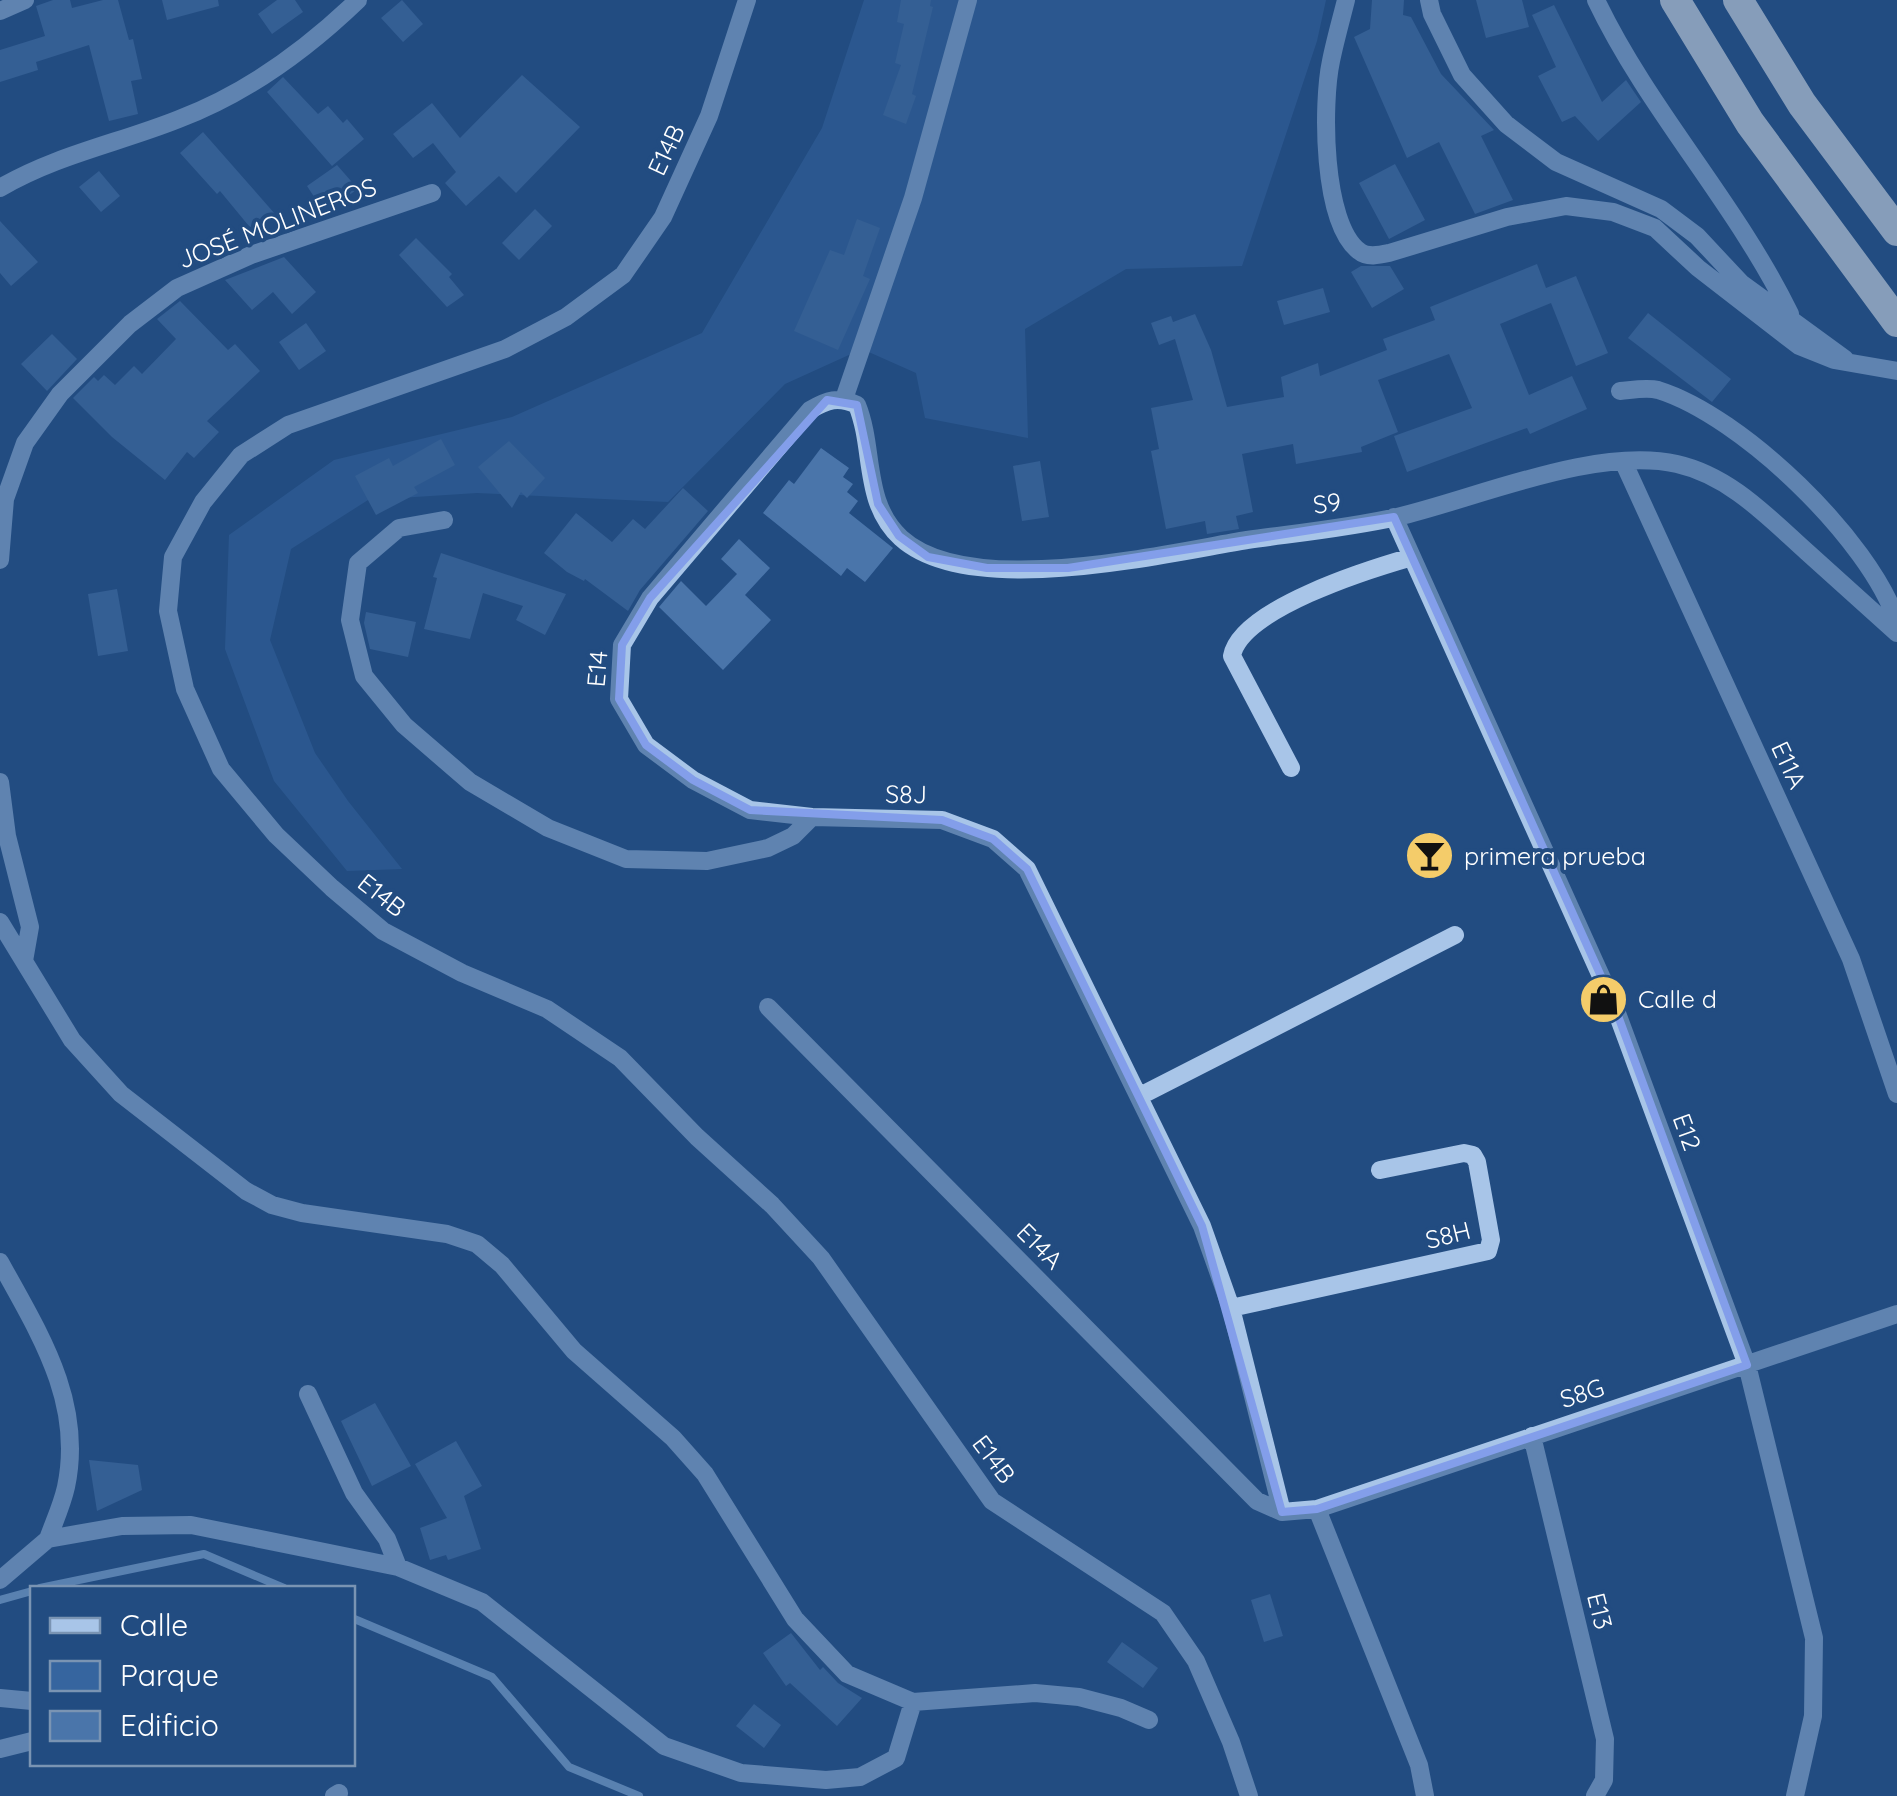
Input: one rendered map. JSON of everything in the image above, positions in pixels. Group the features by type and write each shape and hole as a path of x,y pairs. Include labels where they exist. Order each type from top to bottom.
{"highway":[{"path":"1675,0 1750,124 1897,322"},
{"path":"1738,0 1802,104 1897,231"}],"street":[{"path":"0,11 25,0"},
{"path":"0,188 38,168 180,119 234,94 319,35 358,0"},
{"name":"E14B","path":"746,0 703,130 663,217 623,275 566,317 505,350 288,425 241,456 203,502 173,557 168,611 184,689 222,769 276,835 332,888 383,931 462,973 547,1010 620,1058 772,1206 821,1258 992,1501 1163,1613 1196,1661 1249,1796"},
{"path":"844,399 913,198 968,0"},
{"path":"1346,0 1330,65 1328,135 1331,189 1338,222 1359,252 1372,256 1390,254 1506,217 1566,206 1613,212 1654,228 1698,268 1799,346 1820,356 1897,371"},
{"path":"1429,0 1462,75 1506,124 1556,162 1660,208 1697,236 1741,283 1847,360"},
{"path":"1596,0 1658,106 1764,262 1791,317"},
{"name":"JOSÉ MOLINEROS","path":"0,560 6,499 26,444 60,394 130,324 177,288 251,255 432,193"},
{"path":"1620,391 1654,389 1695,406 1743,436 1833,521 1890,602 1897,622"},
{"name":"E14","path":"812,817 750,810 692,780 646,744 619,699 622,645 650,598 810,410 826,400 844,399"},
{"name":"S9","path":"844,399 857,405 864,423 868,470 878,504 899,536 928,558 987,568 1068,568 1394,518 1526,481 1622,461 1675,464 1700,471 1742,495 1897,633"},
{"name":"E11A","path":"1622,461 1851,959 1897,1094"},
{"name":"E12","path":"1394,518 1614,1006 1746,1366 1814,1638 1813,1716 1795,1796"},
{"path":"444,520 399,528 358,563 350,620 364,676 404,725 470,782 548,828 626,859 707,861 768,848 794,836 812,817"},
{"path":"1291,768 1232,656 1233,648 1260,621 1312,593 1412,556"},
{"path":"0,782 7,836 30,928 24,961"},
{"name":"S8J","path":"812,817 942,820 993,839 1027,869 1202,1226 1231,1308 1282,1512"},
{"path":"0,922 72,1040 121,1094 246,1191 272,1205 302,1213 447,1234 477,1244 502,1264 574,1351 674,1438 705,1474 795,1618 847,1674 913,1702 1050,1694 1108,1704 1148,1720"},
{"path":"1140,1096 1455,935"},
{"name":"E14A","path":"768,1007 1257,1502 1282,1512"},
{"name":"S8H","path":"1231,1308 1488,1251 1491,1240 1477,1162 1472,1154 1380,1170"},
{"path":"0,1262 48,1350 70,1420 66,1487 48,1539 0,1580"},
{"name":"S8G","path":"1282,1512 1317,1508 1897,1314"},
{"path":"308,1394 354,1493 387,1540 398,1567"},
{"name":"E13","path":"1532,1436 1605,1740 1604,1780 1595,1796"},
{"path":"1317,1508 1420,1765 1426,1796"},
{"path":"48,1539 122,1526 191,1525 398,1567 482,1602 664,1746 741,1773 826,1780 860,1777 896,1758 913,1702"},
{"path":"0,1698 30,1701"},
{"path":"0,1748 30,1741"}],"highlighted area":[{"path":"827,400 857,405 878,504 899,536 928,557 987,568 1068,568 1394,517 1614,1005 1747,1365 1317,1509 1282,1512 1202,1226 1027,869 993,839 942,820 750,810 693,780 646,745 619,699 622,645 650,598"}],"green space":[{"path":"864,0 1326,0 1317,41 1242,266 1126,269 1025,329 1028,438 925,418 916,373 862,349 785,384 668,502 477,493 368,500 291,549 270,640 315,753 402,869 347,871 274,781 225,649 229,535 334,460 512,417 702,333 822,128"}],"building":[{"path":"70,0 72,8 118,0 129,40 133,39 142,79 131,81 138,114 109,121 89,45 36,62 38,70 0,82 0,50 45,36 36,6"},
{"path":"162,0 218,0 219,6 167,20"},
{"path":"277,0 295,0 303,12 272,34 258,14"},
{"path":"402,0 423,24 403,42 381,18"},
{"path":"901,0 931,0 933,7 912,94 916,96 906,124 883,115 901,65 895,63 904,24 897,22"},
{"path":"1372,0 1404,0 1403,15 1411,17 1441,74 1494,130 1481,136 1513,200 1475,214 1439,142 1407,158 1354,37 1370,29"},
{"path":"1476,0 1522,0 1529,27 1486,38"},
{"path":"1554,5 1602,102 1626,80 1641,102 1598,141 1575,116 1562,122 1538,76 1556,67 1532,15"},
{"path":"522,75 580,127 516,193 499,176 466,206 445,183 456,172 433,143 413,158 393,134 432,103 460,138"},
{"path":"283,77 318,114 328,106 343,123 347,119 364,139 332,166 267,92"},
{"path":"203,132 275,214 253,231 220,191 217,194 180,153"},
{"path":"1395,164 1425,220 1389,239 1359,183"},
{"path":"337,165 358,189 324,212 307,186"},
{"path":"99,171 120,196 101,212 79,187"},
{"path":"535,209 552,226 519,260 502,243"},
{"path":"857,219 880,228 863,276 870,279 838,350 794,331 830,250 844,255"},
{"path":"0,221 38,262 11,286 0,273"},
{"path":"416,238 452,274 449,277 464,295 447,307 399,255"},
{"path":"284,257 316,292 292,314 273,292 252,310 225,280"},
{"path":"1537,264 1546,288 1576,276 1608,353 1576,366 1551,303 1500,324 1529,395 1572,376 1587,409 1530,434 1527,428 1407,472 1394,436 1472,408 1449,354 1378,380 1398,432 1361,447 1362,452 1296,464 1293,444 1242,454 1253,512 1236,516 1239,529 1207,534 1205,521 1166,529 1151,451 1159,449 1151,408 1193,400 1175,339 1159,345 1151,323 1171,316 1173,322 1195,314 1211,350 1227,407 1284,397 1281,377 1318,363 1320,376 1387,350 1383,339 1435,320 1430,307"},
{"path":"1361,266 1390,266 1404,289 1372,308 1351,272"},
{"path":"1323,288 1330,312 1284,325 1277,301"},
{"path":"180,301 228,350 235,344 260,371 207,421 219,432 194,458 187,452 165,480 112,437 73,398 94,377 98,381 104,375 115,385 134,366 142,374 176,339 157,319"},
{"path":"1648,313 1731,379 1712,402 1628,338"},
{"path":"306,323 326,351 299,370 279,342"},
{"path":"52,334 77,359 47,391 21,364"},
{"path":"441,439 455,465 414,487 418,493 376,515 355,476 389,458 393,466"},
{"path":"509,441 545,478 527,498 521,492 512,508 478,467"},
{"path":"821,448 849,468 843,477 853,484 847,492 858,501 849,513 893,548 865,582 847,568 841,576 763,513 789,480 794,484"},
{"path":"1040,461 1049,517 1022,521 1013,466"},
{"path":"683,488 708,511 640,590 628,611 544,553 576,513 612,542 633,519 645,529"},
{"path":"739,539 770,568 745,595 771,620 723,670 659,607 681,581 706,606 737,574 721,559"},
{"path":"441,553 566,594 545,635 516,620 523,606 483,593 470,639 424,629"},
{"path":"117,589 128,651 98,656 88,594"},
{"path":"366,612 416,622 408,657 370,649 364,623"},
{"path":"375,1403 411,1466 372,1486 341,1421"},
{"path":"456,1441 482,1486 464,1496 481,1549 448,1560 446,1555 430,1560 420,1528 447,1518 415,1464"},
{"path":"89,1460 138,1465 142,1490 97,1511"},
{"path":"1270,1594 1283,1636 1264,1642 1251,1600"},
{"path":"791,1633 820,1670 823,1667 838,1683 862,1698 837,1726 790,1683 786,1686 763,1653"},
{"path":"1122,1642 1158,1668 1143,1688 1107,1662"},
{"path":"754,1704 781,1725 764,1748 736,1726"}],"waterway":[{"path":"50,1586 204,1554 279,1586"},
{"path":"0,1600 30,1592"},
{"path":"355,1619 492,1677 569,1767 639,1796"}],"place":[{"name":"primera prueba","path":"1429,856"},
{"name":"Calle d","path":"1603,999"}]}
